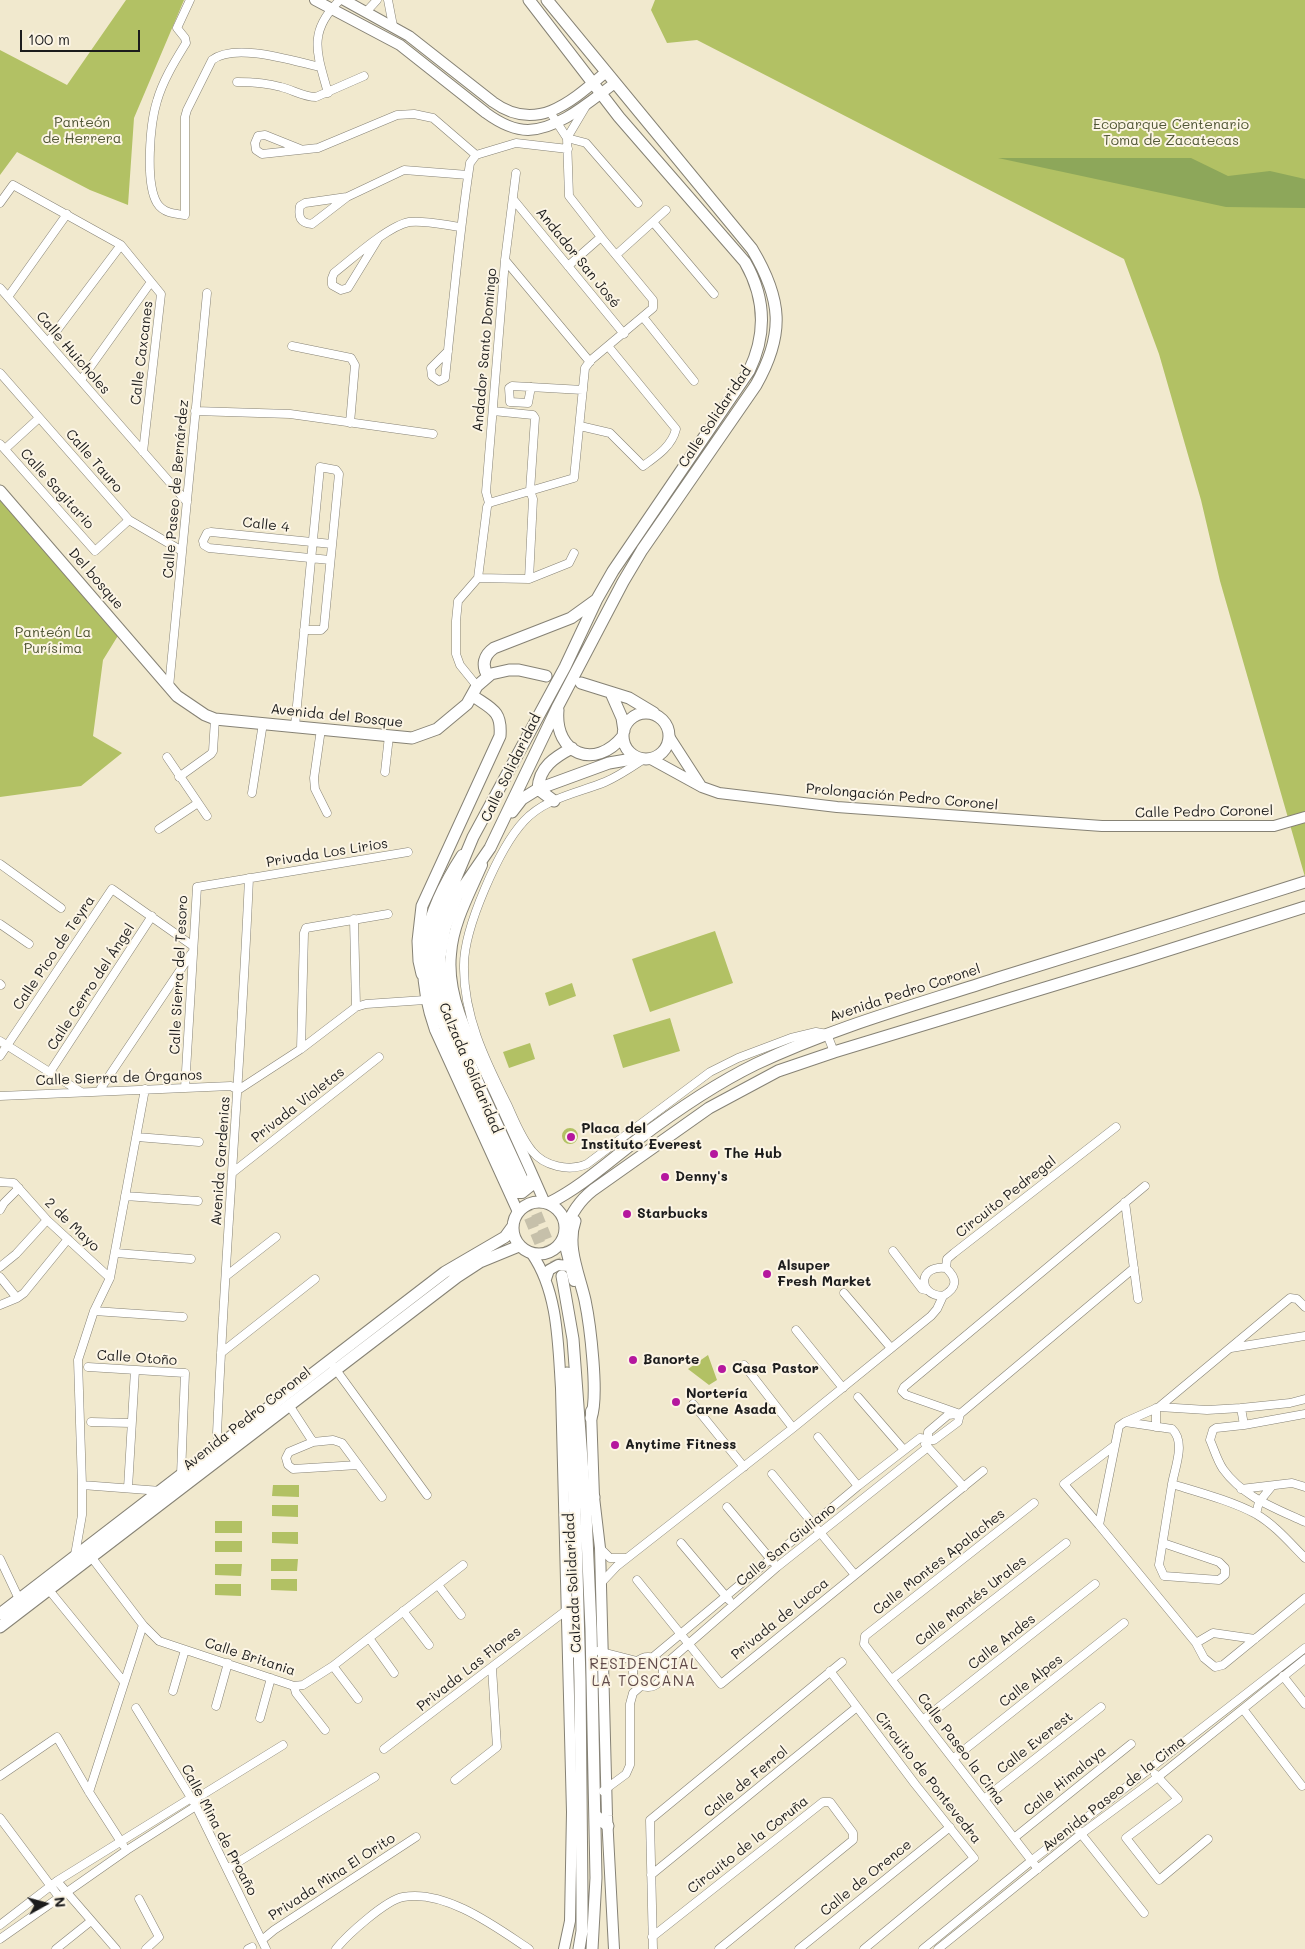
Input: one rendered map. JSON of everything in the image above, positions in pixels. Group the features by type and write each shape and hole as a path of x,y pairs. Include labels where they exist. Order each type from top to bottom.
{"main road":[{"name":"Calle Solidaridad","path":"473,837 565,667 613,571 749,371 758,349 762,322 758,290 745,262 618,117 602,93 529,0"},
{"name":"Calle Solidaridad","path":"490,848 558,706 606,612 642,550 756,385 773,352 777,322 771,286 752,249 548,0"},
{"name":"Del bosque","path":"0,491 169,687"},
{"path":"546,676 509,670 488,676 484,667 484,661 494,648 570,618 597,600"},
{"name":"Avenida del Bosque","path":"169,687 177,696 205,715 215,719 412,738 437,729 467,704 488,676"},
{"path":"496,834 522,799 538,789 609,763 644,759 662,754 666,749 670,738 667,725 658,716 629,698 581,683"},
{"path":"422,974 418,941 422,906 500,736 501,724 495,710 484,703 475,691"},
{"path":"611,693 622,718 627,749 644,759"},
{"path":"558,706 557,719 559,731 566,744 586,754 597,754 607,751 624,733 629,721 640,714 658,716"},
{"path":"538,789 540,777 549,763 572,748"},
{"path":"538,789 554,801"},
{"name":"Calzada Solidaridad","path":"473,837 440,916 432,948 432,983 443,1023 520,1185 453,1024 444,992 441,970 440,957 445,928 457,896 490,848"},
{"name":"Avenida Pedro Coronel","path":"546,1202 570,1193 693,1100 754,1066 827,1034 1305,882"},
{"path":"564,1234 560,1213 546,1202 526,1205 518,1212 512,1226 514,1237 519,1246 532,1254 547,1253 554,1250 564,1234 571,1215 586,1196 670,1134 709,1108 778,1071 834,1052 1305,907"},
{"path":"591,1418 594,1405 591,1336 587,1308 572,1248 573,1227 582,1207 588,1200 646,1158 652,1147"},
{"name":"Avenida Pedro Coronel","path":"0,1627 289,1405 332,1365 452,1267 505,1237 512,1226"},
{"name":"Avenida Pedro Coronel","path":"0,1614 219,1445 457,1277 480,1262 519,1246"},
{"name":"Calzada Solidaridad","path":"558,1276 573,1339 596,1626 595,1887 592,1949"},
{"name":"Calzada Solidaridad","path":"558,1276 566,1355 576,1535 580,1681 582,1923 579,1949"},
{"path":"586,1514 594,1497"},
{"path":"568,1621 580,1681"},
{"path":"572,1812 581,1844"},
{"path":"595,1815 608,1826"}],"street":[{"path":"190,0 177,28 185,38 186,43 167,75 157,100 152,126 151,181 158,204 172,214 184,215 185,117 212,60 218,55 243,52 274,56 320,67"},
{"path":"315,0 374,30 413,54 498,122 527,130 557,123 615,83"},
{"path":"328,93 320,67 316,40 324,17 340,0"},
{"path":"344,0 394,26 429,50 504,110 514,114 530,116 550,112 594,83 606,72"},
{"path":"366,12 377,0"},
{"path":"388,0 394,26"},
{"path":"374,30 381,19"},
{"path":"237,82 256,82 282,87 311,97 328,93 364,76"},
{"path":"567,138 588,103"},
{"path":"489,503 574,478 585,368 653,308 653,300 569,196 567,138 550,112"},
{"path":"300,149 262,135 258,136 255,143 256,150 262,154 318,148 397,115 414,114 433,118 476,155"},
{"path":"567,138 586,143 638,203"},
{"path":"448,351 460,227 470,163 476,155 516,143 568,149"},
{"path":"347,197 305,203 300,206 298,213 301,221 312,224 347,197 404,170 468,175"},
{"name":"Andador Santo Domingo","path":"478,578 486,513 489,503 486,492 505,260 516,173"},
{"name":"Calle Caxcanes","path":"0,203 13,185 67,214 121,245 161,294 143,452"},
{"name":"Andador San José","path":"513,199 624,334"},
{"path":"616,255 666,210"},
{"path":"8,297 67,214"},
{"path":"378,239 348,288 341,290 332,285 334,273 378,239 393,229 409,222 460,227"},
{"path":"653,222 714,294"},
{"path":"568,266 601,237"},
{"path":"48,342 121,245"},
{"path":"505,260 590,362"},
{"path":"81,380 150,282"},
{"name":"Calle Huicholes","path":"0,288 187,502"},
{"name":"Calle Paseo de Bernárdez","path":"169,687 207,293"},
{"path":"643,317 694,381"},
{"path":"292,346 350,358 355,365 350,423"},
{"path":"580,426 610,433 643,466 661,453 675,435 676,429 608,346"},
{"name":"Calle Tauro","path":"0,373 128,520 182,550"},
{"path":"531,388 528,403 511,403 510,388 512,386 583,390"},
{"path":"196,411 290,414 433,434"},
{"path":"493,411 533,415 535,418 530,491 533,499 529,578"},
{"path":"2,446 39,418"},
{"name":"Calle Sagitario","path":"2,446 96,551 128,520"},
{"path":"295,726 304,630 320,467 336,470 339,474 324,627 321,630 304,630"},
{"name":"Calle 4","path":"311,559 209,548 204,545 203,541 207,533 211,532 332,544"},
{"path":"475,691 456,654 458,601 478,578 529,578 569,563 574,553"},
{"path":"311,559 330,560"},
{"path":"179,777 211,754 213,750 215,719"},
{"path":"252,793 263,723"},
{"path":"322,729 314,778 315,789 327,813"},
{"path":"385,772 389,736"},
{"path":"670,738 702,787"},
{"path":"167,757 207,816"},
{"path":"644,759 607,781 554,801 526,819 510,837 502,852 473,918 465,945 465,998 478,1040 514,1119 532,1151 549,1163 568,1168 578,1168 587,1164 710,1072 738,1058 791,1038 816,1032 827,1034 834,1052"},
{"name":"Prolongación Pedro Coronel","path":"644,759 718,793 837,807 1102,826"},
{"path":"159,829 198,803"},
{"name":"Calle Pedro Coronel","path":"1102,826 1274,826 1305,817"},
{"name":"Calzada Solidaridad","path":"473,837 448,877 433,909 424,942 422,974 425,1000 434,1030 518,1212"},
{"name":"Calzada Solidaridad","path":"490,848 459,918 452,943 451,974 454,994 462,1018 546,1202"},
{"name":"Privada Los Lirios","path":"249,878 408,852"},
{"path":"0,864 61,908"},
{"name":"Calle Sierra del Tesoro","path":"185,1088 196,887 249,878"},
{"name":"Avenida Gardenias","path":"219,1445 217,1434 220,1353 238,1090 249,878"},
{"name":"Calle Pico de Teyra","path":"0,1056 4,1043 112,889 152,916"},
{"path":"300,1049 304,933 306,928 388,914"},
{"path":"99,1092 193,949 152,916"},
{"name":"Calle Cerro del Ángel","path":"50,1072 152,916"},
{"path":"354,919 356,1007"},
{"path":"0,924 29,944"},
{"path":"238,1090 300,1049 356,1007 366,1004 425,1000"},
{"path":"4,1043 81,1092"},
{"name":"Privada Violetas","path":"232,1173 380,1057"},
{"name":"Calle Sierra de Órganos","path":"0,1096 231,1086 238,1090"},
{"path":"75,1555 82,1515 78,1360 94,1311 110,1278 116,1254 144,1089"},
{"path":"670,1134 673,1127 699,1109 700,1104 698,1101 693,1100"},
{"name":"Circuito Pedregal","path":"946,1268 947,1259 954,1253 1116,1127"},
{"path":"137,1137 199,1142"},
{"path":"505,1184 513,1193 526,1191 532,1186 533,1180 530,1170"},
{"path":"0,1182 14,1182 19,1188 4,1202 0,1210"},
{"path":"1134,1268 960,1414 906,1395 902,1391 904,1386 1145,1186"},
{"name":"2 de Mayo","path":"19,1188 46,1220 110,1278"},
{"path":"125,1196 198,1201"},
{"path":"1125,1202 1138,1299"},
{"name":"2 de Mayo","path":"0,1267 16,1254 46,1220"},
{"name":"Calzada Solidaridad","path":"564,1234 553,1305 562,1388 572,1812 570,1921 564,1949"},
{"path":"226,1276 276,1237"},
{"path":"0,1305 24,1293 68,1239"},
{"path":"893,1251 922,1289 934,1296 943,1296 951,1292 954,1283 952,1274 946,1268 936,1267 928,1272 924,1280 926,1290"},
{"path":"116,1254 191,1259"},
{"name":"Calzada Solidaridad","path":"532,1254 541,1267 558,1276 583,1319 591,1418 594,1497 600,1548 600,1583 596,1626"},
{"path":"0,1277 17,1298"},
{"path":"220,1353 315,1279"},
{"path":"844,1293 891,1348"},
{"path":"600,1583 608,1573 627,1557 744,1467 931,1316 937,1309 943,1296"},
{"path":"1099,1525 1119,1426 1157,1408 1290,1298 1297,1300 1305,1307"},
{"path":"94,1311 183,1317"},
{"path":"796,1330 843,1388"},
{"path":"1230,1348 1305,1336"},
{"path":"332,1365 427,1495"},
{"path":"744,1365 793,1428"},
{"name":"Calle Otoño","path":"88,1367 185,1374 181,1475"},
{"path":"128,1488 135,1370"},
{"path":"858,1397 904,1450"},
{"path":"1157,1408 1207,1410 1241,1408 1290,1403 1305,1399"},
{"path":"693,1404 744,1467"},
{"path":"289,1405 313,1442"},
{"path":"1156,1427 1157,1408"},
{"path":"1241,1408 1244,1425"},
{"name":"Calle San Giuliano","path":"653,1657 858,1486 904,1450 924,1438 934,1440 958,1422 960,1414"},
{"path":"1305,1414 1216,1428 1213,1430 1210,1440 1223,1468 1241,1488 1259,1502 1305,1522"},
{"path":"91,1422 131,1424"},
{"path":"1125,1422 1172,1429 1177,1433 1180,1444 1159,1565 1164,1576 1219,1580 1225,1575 1225,1568 1219,1562 1163,1543"},
{"path":"818,1437 858,1486"},
{"path":"924,1438 928,1447 964,1487"},
{"path":"358,1465 293,1469 288,1465 286,1458 289,1452 313,1442 333,1440 342,1443 382,1497"},
{"path":"1114,1446 1064,1484 1196,1643 1204,1658 1215,1667 1223,1665 1305,1598"},
{"name":"Calle San Giuliano","path":"662,1667 778,1567 928,1447"},
{"name":"Privada de Lucca","path":"688,1644 721,1684 983,1471"},
{"path":"772,1474 855,1575"},
{"path":"1241,1488 1292,1483 1305,1487"},
{"path":"1172,1484 1208,1495 1256,1514 1287,1538 1305,1558"},
{"path":"82,1485 160,1491 172,1496"},
{"path":"1256,1514 1259,1502 1272,1486"},
{"name":"Calle Montes Apalaches","path":"864,1644 866,1636 1034,1503"},
{"path":"727,1507 778,1567"},
{"path":"682,1543 733,1605"},
{"name":"Calle Montés Urales","path":"892,1679 1066,1543"},
{"path":"600,1548 610,1558 627,1557"},
{"name":"Calle Britania","path":"92,1558 143,1625 159,1641 294,1686 303,1684 333,1666 463,1565"},
{"path":"0,1559 20,1599"},
{"path":"636,1580 688,1644"},
{"name":"Calle Andes","path":"924,1719 1095,1584"},
{"path":"438,1585 461,1615"},
{"path":"49,1590 124,1682"},
{"name":"Privada Las Flores","path":"384,1749 568,1608"},
{"path":"403,1611 429,1645"},
{"name":"Calle Alpes","path":"954,1758 1124,1623"},
{"path":"89,1792 143,1625"},
{"path":"1196,1643 1213,1633 1255,1639"},
{"path":"369,1638 394,1673"},
{"name":"Calle Paseo la Cima","path":"864,1644 924,1719 1038,1869"},
{"name":"Avenida Paseo de la Cima","path":"923,1949 1031,1861 1305,1648"},
{"path":"173,1691 186,1650"},
{"path":"614,1949 597,1650 637,1661"},
{"path":"644,1657 653,1657 659,1661 662,1667 662,1676 658,1683 650,1687 642,1686 636,1681 633,1667 637,1661 644,1657"},
{"name":"Avenida Paseo de la Cima","path":"938,1949 1081,1834 1158,1777 1305,1659"},
{"path":"653,1949 650,1820 842,1662"},
{"path":"216,1706 228,1663"},
{"path":"333,1666 358,1699"},
{"path":"455,1780 497,1747 492,1668"},
{"name":"Circuito de Pontevedra","path":"830,1671 974,1858 864,1949"},
{"path":"1283,1676 1305,1704"},
{"path":"260,1718 271,1678"},
{"path":"294,1686 296,1693 325,1730"},
{"path":"594,1796 606,1790 629,1771 630,1704 633,1692 642,1686"},
{"name":"Calle Everest","path":"984,1799 1101,1707"},
{"name":"Calle Mina de Proaño","path":"136,1708 196,1806 266,1949"},
{"name":"Calle de Ferrol","path":"651,1875 857,1708"},
{"path":"1243,1709 1302,1786"},
{"path":"0,1776 57,1737 89,1792 127,1850"},
{"name":"Calle Himalaya","path":"1014,1838 1131,1744"},
{"path":"0,1924 54,1883 191,1798 202,1795 283,1745"},
{"path":"1151,1768 1178,1799 1126,1838 1159,1880 1208,1839"},
{"path":"227,1869 375,1777"},
{"path":"0,1939 127,1850 196,1806 202,1795"},
{"name":"Circuito de la Coruña","path":"652,1937 823,1802 830,1802 853,1833 853,1840 719,1949"},
{"path":"0,1818 54,1883 66,1892 116,1949"},
{"name":"Calle de Orence","path":"799,1949 950,1827"},
{"path":"1075,1827 1144,1913"},
{"name":"Privada Mina El Orito","path":"262,1940 274,1930 416,1837"},
{"path":"54,1883 59,1897"},
{"path":"336,1949 357,1927 398,1898 412,1896 429,1898 460,1907 496,1927 529,1949"},
{"path":"139,1899 159,1937 146,1949"},
{"path":"56,1949 90,1921"}],"green space":[{"name":"Panteón de Herrera","path":"126,0 184,0 134,118 128,205 90,190 17,152 0,175 0,50 67,85"},
{"name":"Ecoparque Centenario Toma de Zacatecas","path":"655,0 1305,0 1305,877 1220,581 1201,500 1159,354 1124,259 697,40 667,43 651,10"},
{"path":"998,158 1191,158 1228,176 1270,171 1305,179 1305,208 1226,207"},
{"name":"Panteón La Purísima","path":"0,500 119,634 103,660 93,736 122,753 81,786 0,797"},
{"path":"715,931 733,983 650,1012 632,959"},
{"path":"572,983 576,996 549,1006 545,993"},
{"path":"670,1018 680,1051 623,1068 613,1035"},
{"path":"530,1043 535,1059 509,1068 503,1052"},
{"path":"570,1128 578,1136 570,1144 562,1136"},
{"path":"708,1355 717,1380 709,1385 688,1369"},
{"path":"273,1485 299,1485 299,1497 272,1496"},
{"path":"272,1505 298,1505 298,1517 272,1516"},
{"path":"215,1521 242,1521 242,1533 215,1533"},
{"path":"272,1532 298,1532 298,1544 272,1543"},
{"path":"215,1541 242,1541 242,1552 215,1552"},
{"path":"271,1559 298,1559 297,1571 271,1571"},
{"path":"215,1564 242,1564 241,1576 215,1575"},
{"path":"271,1579 297,1579 297,1591 271,1590"},
{"path":"215,1584 241,1584 241,1596 215,1595"}],"tunnel":[{"path":"524,1183 561,1274"},
{"path":"517,1187 554,1278"}],"place":[{"name":"Placa del Instituto Everest","path":"571,1137"},
{"name":"The Hub","path":"714,1154"},
{"name":"Denny's","path":"665,1177"},
{"name":"Starbucks","path":"627,1214"},
{"name":"Alsuper Fresh Market","path":"767,1274"},
{"name":"Banorte","path":"633,1360"},
{"name":"Casa Pastor","path":"722,1369"},
{"name":"Nortería Carne Asada","path":"676,1402"},
{"name":"Anytime Fitness","path":"615,1445"}],"district":[{"name":"RESIDENCIAL LA TOSCANA","path":"644,1672"}]}
